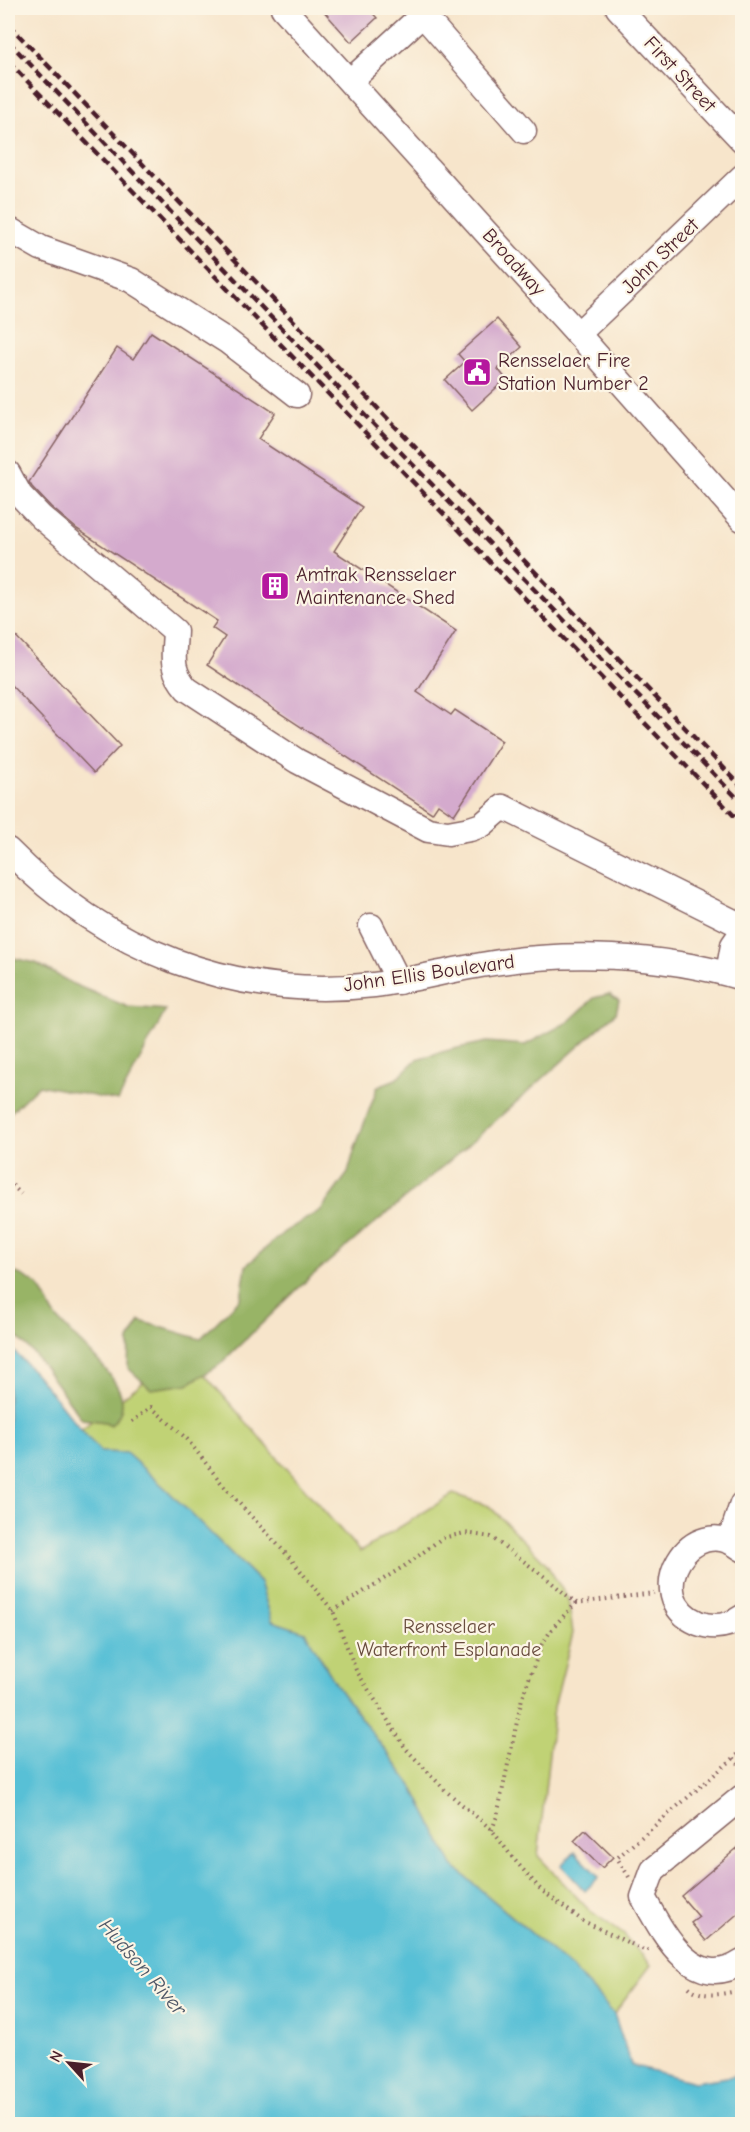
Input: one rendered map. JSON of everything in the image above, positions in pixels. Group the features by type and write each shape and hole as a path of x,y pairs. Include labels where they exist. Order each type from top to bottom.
{"street":[{"name":"Broadway","path":"283,8 742,519"},
{"name":"First Street","path":"618,8 742,140"},
{"path":"350,81 426,11 524,131"},
{"name":"John Street","path":"578,334 742,177"},
{"path":"8,229 41,248 131,280 227,341 297,395"},
{"path":"9,482 41,517 175,632 174,669 187,689 297,761 417,825 438,833 482,825 503,807 742,926"},
{"name":"John Ellis Boulevard","path":"8,850 51,890 97,924 144,949 183,965 230,978 281,986 340,987 399,982 480,965 565,956 656,962 735,976"},
{"path":"371,926 399,982"},
{"path":"735,976 733,945 742,932"},
{"path":"742,1504 735,1525 738,1546 716,1538 690,1547 678,1561 674,1570 672,1590 675,1600 685,1615 705,1625 727,1625 742,1617"},
{"path":"742,1797 653,1870 643,1897 665,1937 681,1957 711,1972 731,1969 742,1962"}],"path":[{"path":"8,1181 21,1194"},
{"path":"132,1422 151,1407 187,1439 226,1489 290,1558 333,1611 356,1670 406,1749 446,1791 492,1830 541,1890 583,1921 646,1951 665,1937"},
{"path":"333,1611 409,1563 442,1538 465,1533 491,1537 545,1577 576,1604"},
{"path":"492,1830 522,1698 542,1644 554,1626 576,1604 672,1590"},
{"path":"643,1897 617,1858 742,1751"},
{"path":"734,1758 742,1768"}],"green space":[{"path":"8,957 36,963 73,984 128,1007 166,1010 118,1101 39,1085 8,1115"},
{"path":"609,994 619,1000 616,1013 466,1147 307,1280 218,1366 188,1384 151,1389 128,1368 129,1340 140,1321 200,1339 241,1298 246,1266 284,1232 321,1210 348,1173 378,1086 396,1079 417,1059 487,1042 525,1045 568,1022 594,998"},
{"path":"8,1272 23,1276 37,1285 56,1317 107,1371 121,1394 122,1405 111,1425 82,1419 36,1356 8,1328"},
{"name":"Rensselaer Waterfront Esplanade","path":"184,1351 360,1552 453,1494 489,1506 545,1562 568,1599 573,1633 554,1707 538,1856 589,1910 623,1934 651,1965 614,2014 572,1968 453,1866 412,1786 339,1689 305,1632 272,1621 260,1582 166,1489 126,1453 101,1452 80,1430"}],"water":[{"name":"Hudson River","path":"8,1346 33,1371 101,1452 126,1453 166,1489 260,1582 272,1621 305,1632 339,1689 412,1786 453,1866 572,1968 614,2014 631,2065 694,2082 734,2076 742,2077 742,2124 8,2124"},
{"path":"575,1852 599,1877 585,1891 561,1865"}],"building":[{"path":"321,8 368,8 377,18 351,42"},
{"name":"Rensselaer Fire Station Number 2","path":"497,319 522,347 498,369 506,379 472,410 445,380 465,362 458,354"},
{"name":"Amtrak Rensselaer Maintenance Shed","path":"151,332 275,413 258,439 362,507 334,551 456,631 417,692 451,715 455,710 502,741 454,815 438,804 432,813 207,665 225,637 212,628 217,621 77,529 32,487 29,482 117,348 133,359"},
{"path":"8,628 120,746 94,773 8,682"},
{"path":"585,1830 613,1857 602,1868 574,1841"},
{"path":"742,1844 742,1910 706,1941 691,1923 699,1917 681,1896"}],"railway":[{"path":"8,24 742,787"},
{"path":"8,41 348,398 742,803"},
{"path":"8,61 742,824"}],"place":[{"name":"Rensselaer Fire Station Number 2","path":"477,372"},
{"name":"Amtrak Rensselaer Maintenance Shed","path":"275,586"}]}
